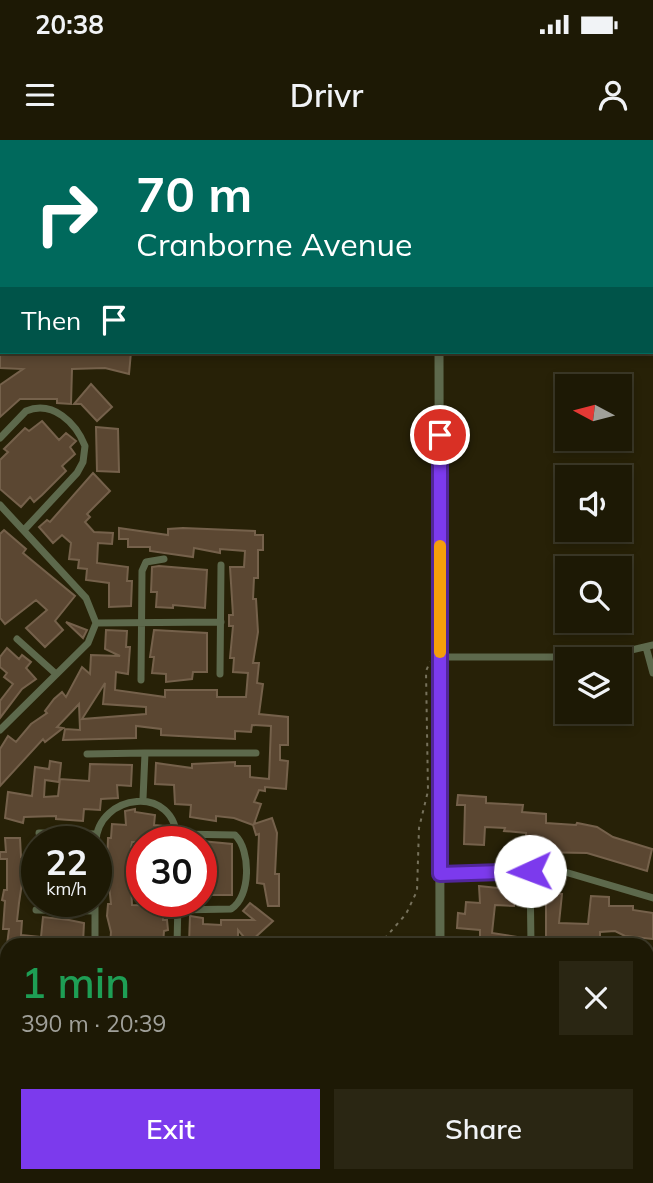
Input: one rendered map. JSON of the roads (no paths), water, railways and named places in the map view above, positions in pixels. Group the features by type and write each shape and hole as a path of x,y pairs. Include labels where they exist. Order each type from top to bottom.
{"street":[{"path":"439,354 440,938"},
{"path":"0,438 26,411 48,409 67,418 85,446 83,462 77,473 25,528"},
{"path":"0,505 25,528 86,598 96,623 88,643 0,730"},
{"path":"141,680 144,566 151,559 164,559"},
{"path":"220,674 221,565"},
{"path":"96,623 221,622"},
{"path":"17,639 56,674"},
{"path":"440,657 602,657 650,646 653,673"},
{"path":"143,799 145,753"},
{"path":"87,754 256,753"},
{"path":"103,826 111,813 143,799 163,808 171,826"},
{"path":"217,836 235,835 244,847 245,883 243,899 231,909 217,908"},
{"path":"440,874 530,871 579,875 653,898"},
{"path":"530,871 531,938"},
{"path":"95,917 95,938"},
{"path":"177,938 178,917"}]}
